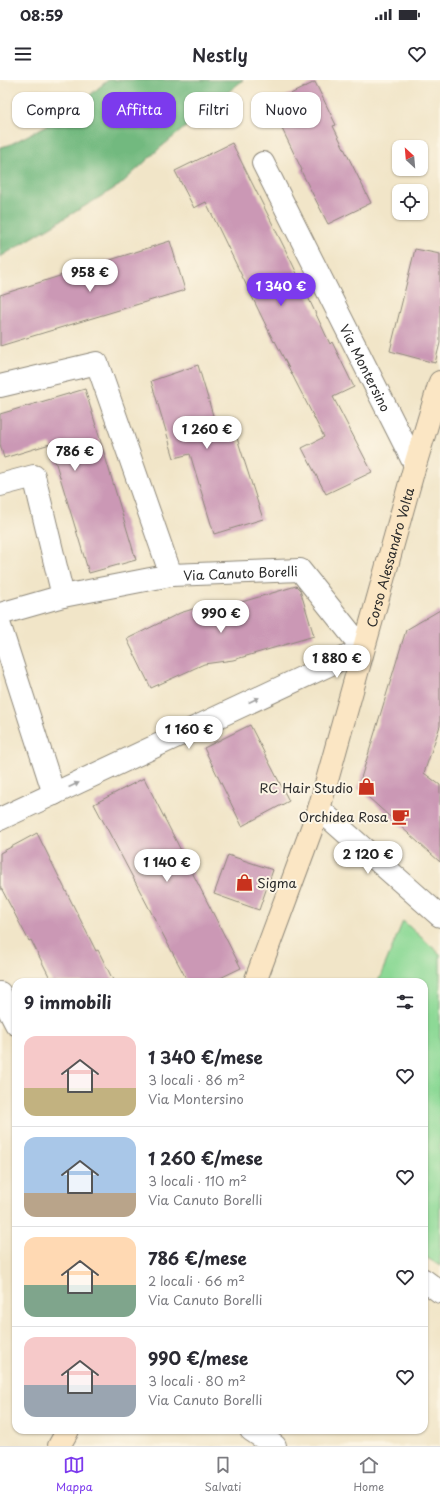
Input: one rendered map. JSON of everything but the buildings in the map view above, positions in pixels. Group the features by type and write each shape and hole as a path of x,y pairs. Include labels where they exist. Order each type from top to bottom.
{"street":[{"name":"Via Montersino","path":"263,163 414,465"},
{"name":"Via Canuto Borelli","path":"0,386 97,363 171,575"},
{"name":"Corso Alessandro Volta","path":"256,978 319,809 414,465 440,382"},
{"path":"0,485 34,476 62,596"},
{"name":"Via Canuto Borelli","path":"0,614 62,596 171,575 300,570 363,649"},
{"path":"0,626 54,794"},
{"path":"0,819 363,649"},
{"path":"319,809 440,916"},
{"path":"0,993 12,1016"},
{"path":"428,1283 440,1292"},
{"path":"59,1446 66,1434"},
{"path":"257,1434 275,1446"}],"green space":[{"path":"108,80 243,80 228,92 184,92 184,128 160,148 120,185 0,257 0,147 9,145 42,128 94,128 94,92"},
{"path":"403,921 440,954 440,1266 428,1258 428,978 380,978"}],"place":[{"name":"RC Hair Studio","path":"366,787"},
{"name":"Orchidea Rosa","path":"401,816"},
{"name":"Sigma","path":"244,882"}]}
